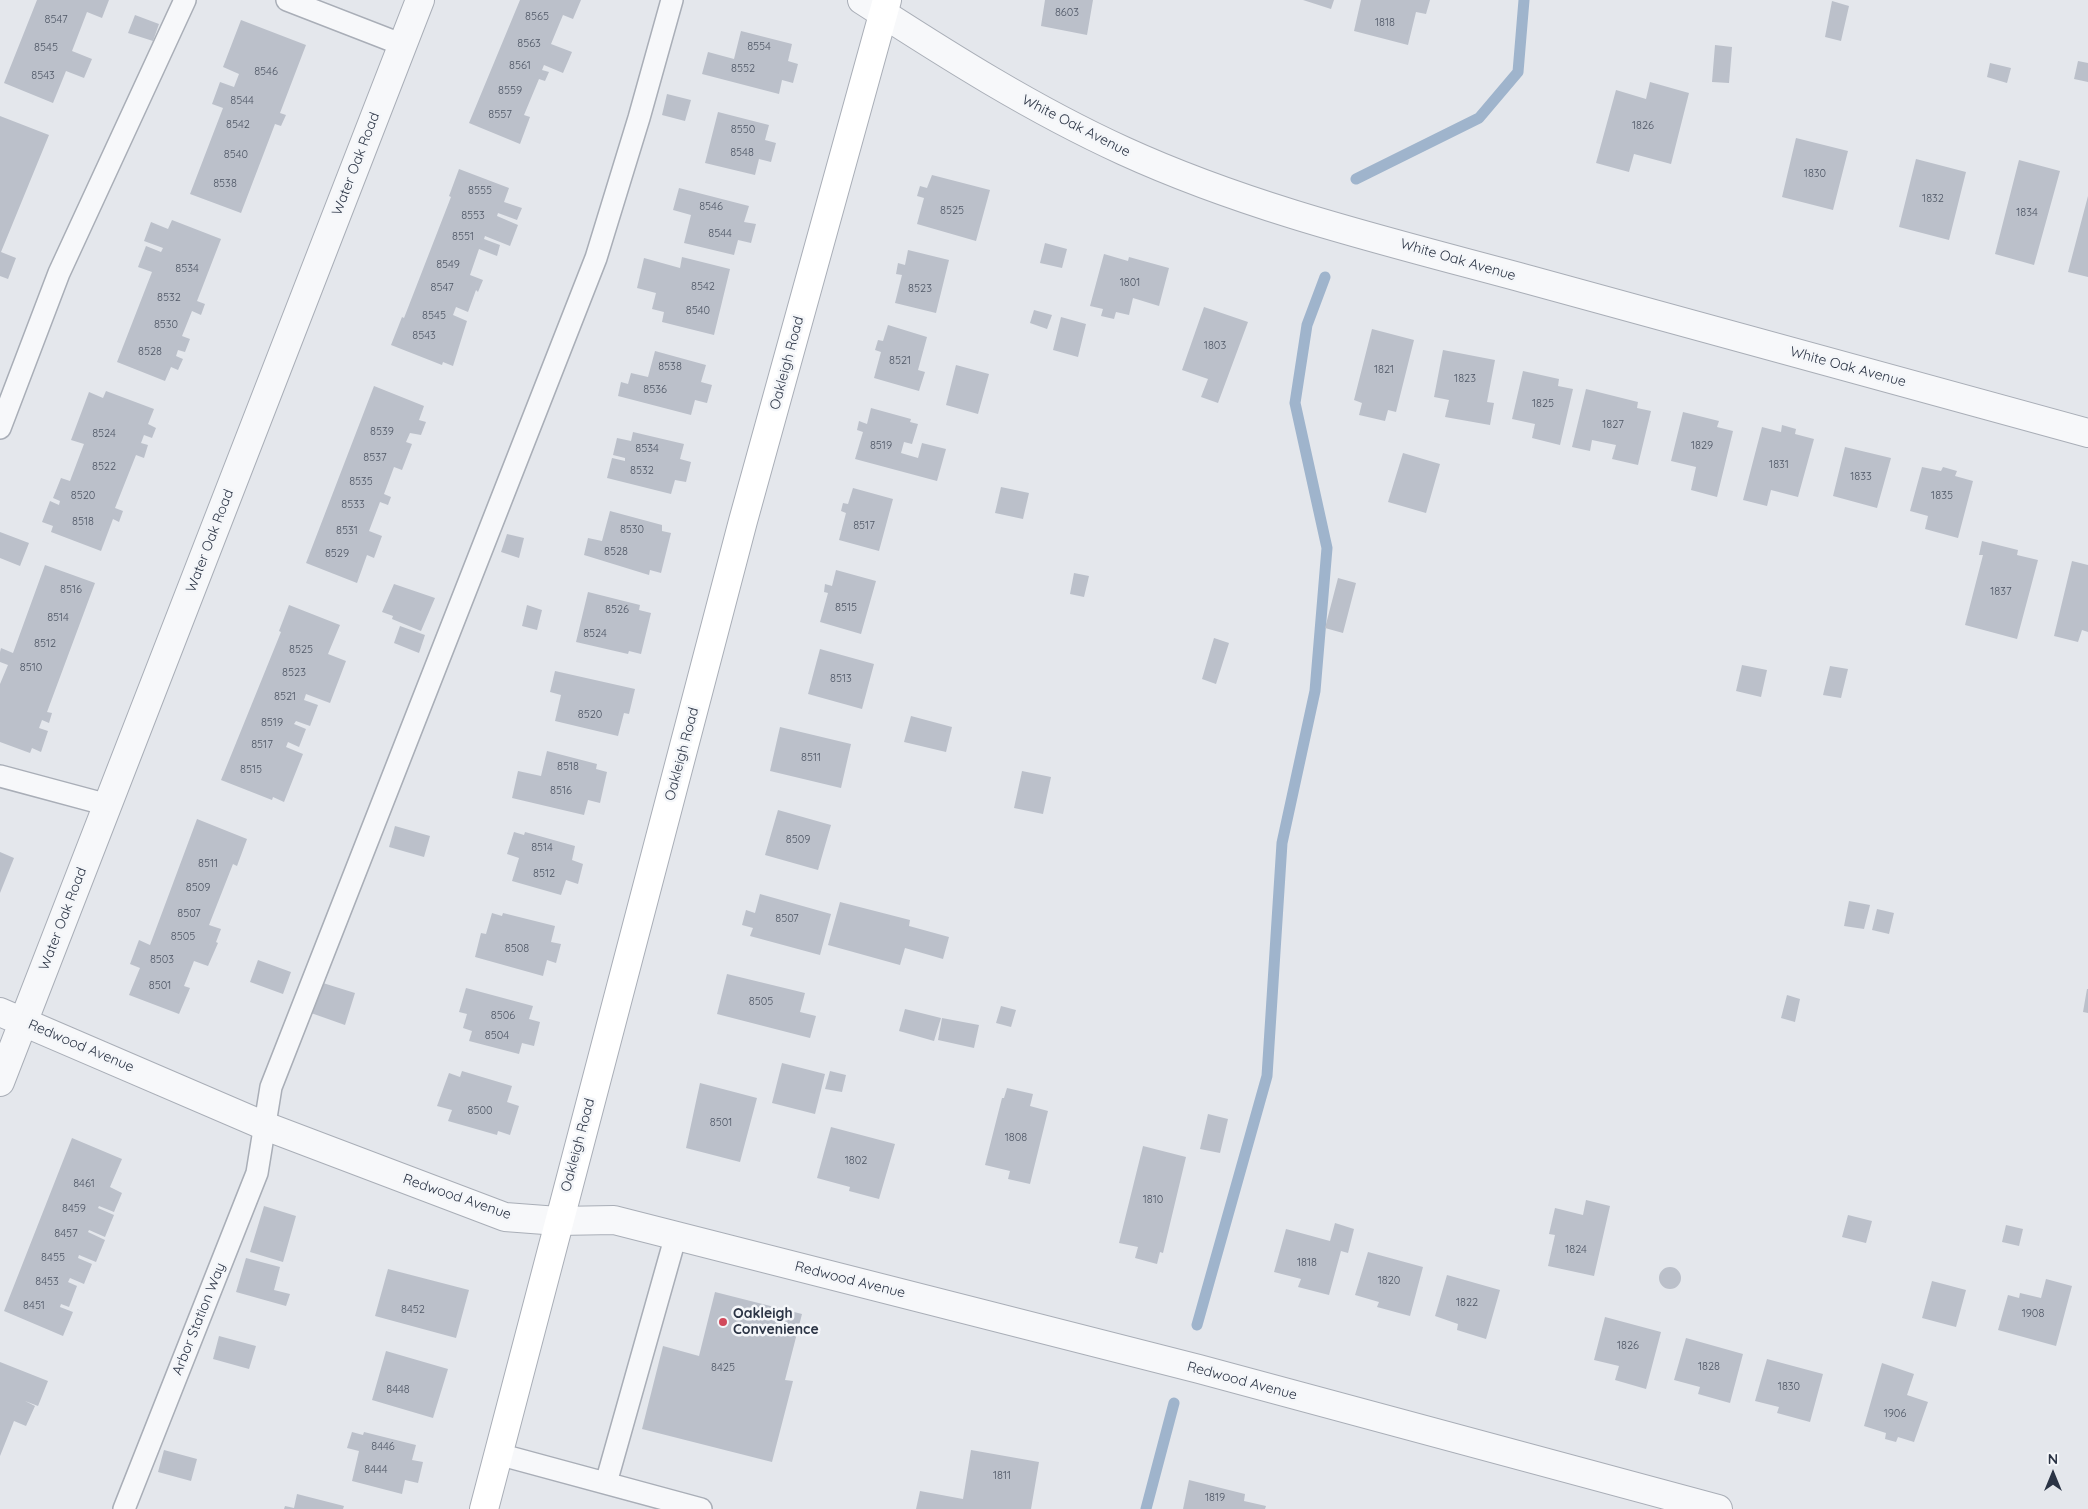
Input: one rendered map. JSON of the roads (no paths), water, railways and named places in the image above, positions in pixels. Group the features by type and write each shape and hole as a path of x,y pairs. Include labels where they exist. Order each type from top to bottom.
{"street":[{"name":"Water Oak Road","path":"0,1082 12,1016 108,805 420,0"},
{"name":"White Oak Avenue","path":"877,4 1001,88 1060,121 1134,156 1189,178 1249,199 1492,270 2088,433"},
{"name":"Oakleigh Road","path":"484,1509 877,4"},
{"name":"Redwood Avenue","path":"12,1016 265,1126 505,1217 558,1221 614,1220 1199,1369 1718,1509"}],"lane":[{"path":"0,428 59,273 185,0"},
{"path":"287,0 403,45"},
{"name":"Arbor Station Way","path":"124,1509 256,1173 272,1087 596,258 639,118 672,0"},
{"path":"0,776 108,805"},
{"path":"606,1484 676,1235"},
{"path":"498,1454 702,1509"}],"waterway":[{"path":"1356,179 1479,118 1518,72 1524,0"},
{"path":"1197,1325 1267,1076 1282,843 1315,691 1327,548 1295,403 1307,325 1325,277"},
{"path":"1146,1509 1174,1403"}],"place":[{"name":"Oakleigh Convenience","path":"723,1322"}]}
